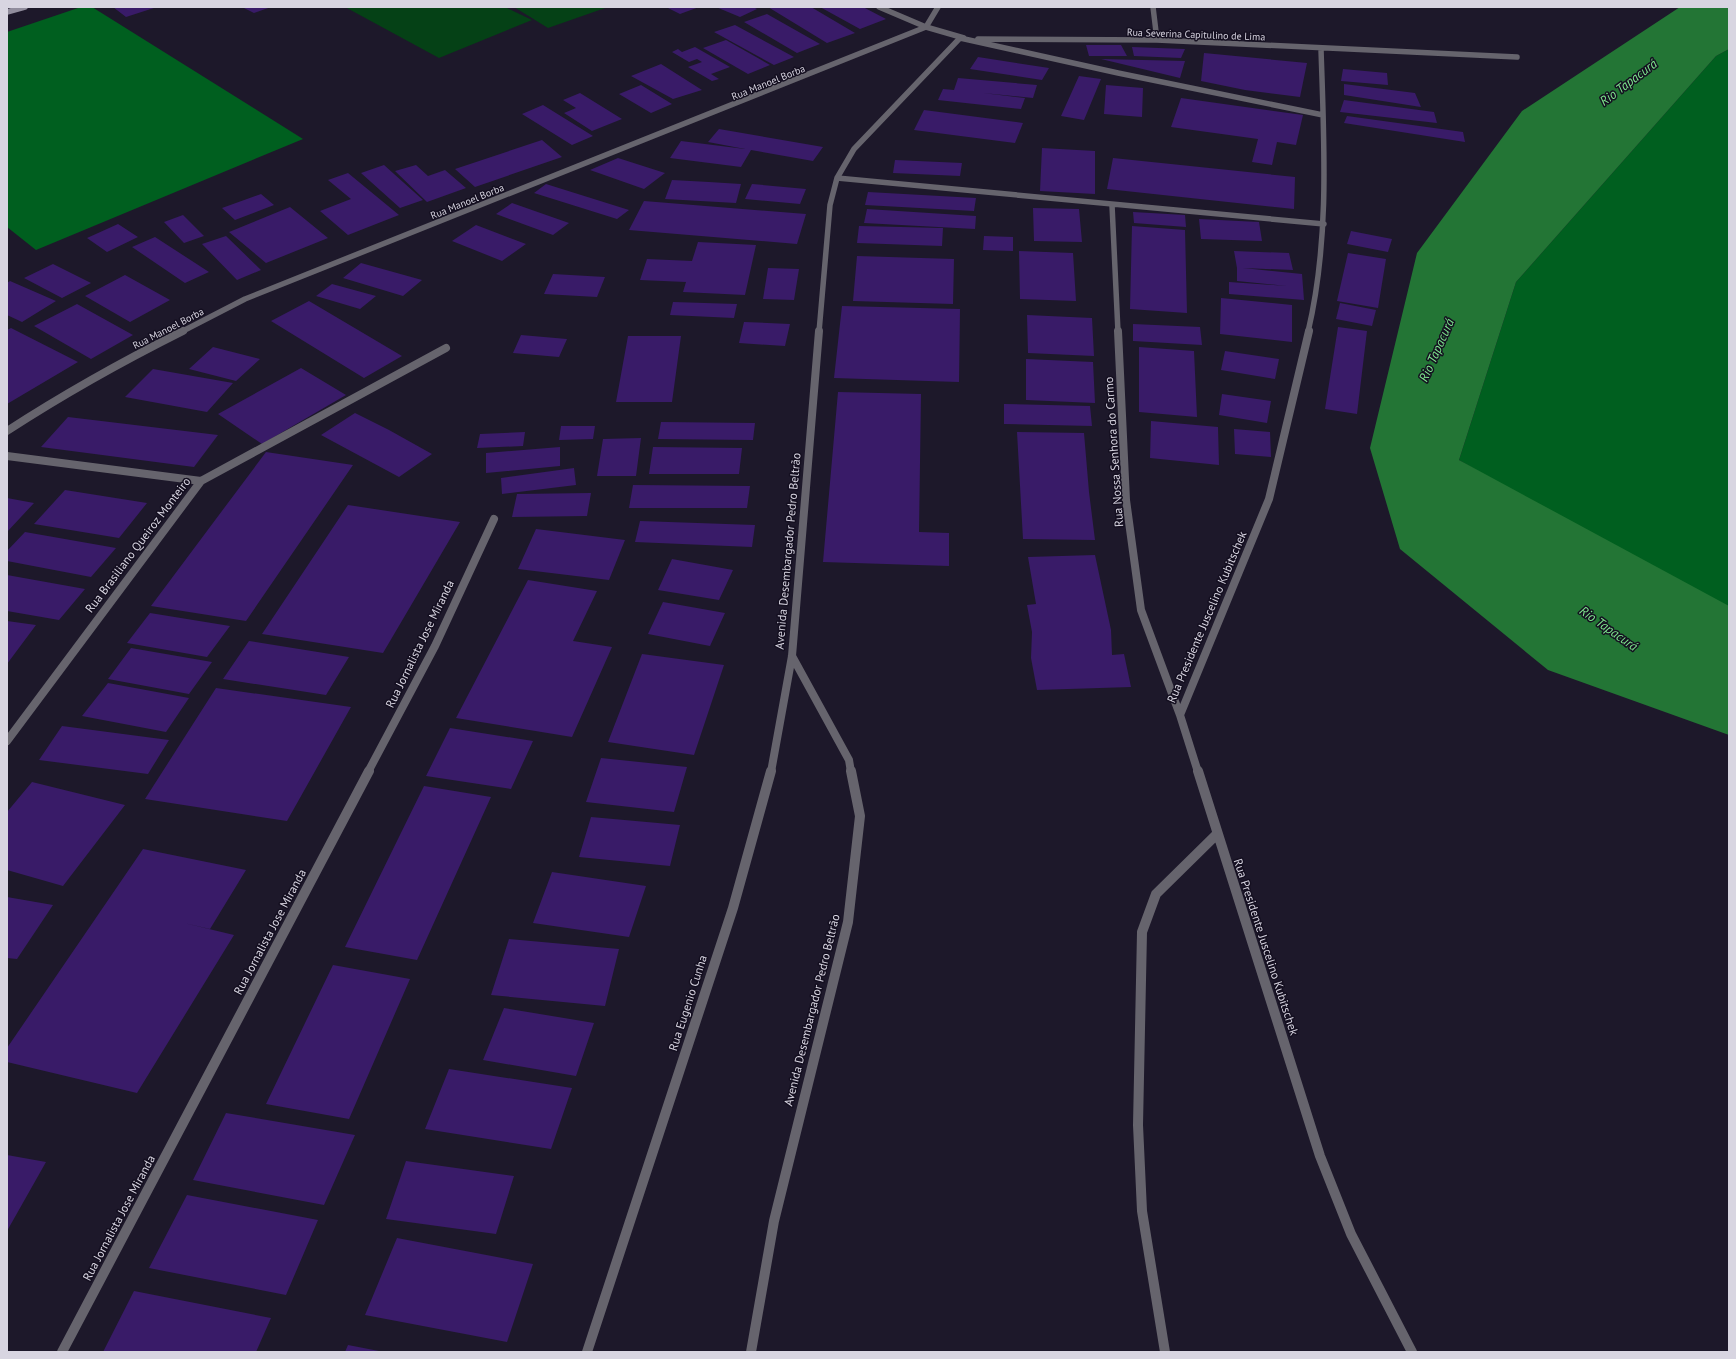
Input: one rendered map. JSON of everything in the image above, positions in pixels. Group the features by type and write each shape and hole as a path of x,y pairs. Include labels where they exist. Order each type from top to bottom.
{"main road":[{"path":"7,12 25,7"}],"street":[{"name":"Rua Severina Capitulino de Lima","path":"879,7 926,27 960,38 1157,40 1320,49 1517,57"},
{"path":"926,27 938,7"},
{"path":"1153,7 1157,40"},
{"name":"Rua Manoel Borba","path":"7,431 49,404 131,357 245,299 926,27"},
{"path":"960,38 1118,73 1323,115"},
{"name":"Avenida Desembargador Pedro Beltrão","path":"751,1352 774,1221 848,922 860,816 849,760 792,656 830,206 837,178 854,149 960,38"},
{"name":"Rua Presidente Juscelino Kubitschek","path":"1320,49 1323,115 1324,224 1316,299 1269,499 1180,715 1320,1156 1351,1234 1412,1352"},
{"path":"837,178 1324,224"},
{"name":"Rua Nossa Senhora do Carmo","path":"1112,205 1126,500 1141,610 1180,715"},
{"path":"201,481 446,348"},
{"name":"Rua Brasiliano Queiroz Monteiro","path":"7,456 201,481 7,741"},
{"name":"Rua Jornalista Jose Miranda","path":"62,1352 435,646 494,519"},
{"name":"Rua Eugenio Cunha","path":"587,1352 733,908 771,772 792,656"},
{"path":"1165,1352 1142,1211 1138,1125 1142,932 1156,894 1217,834"}],"shaded area":[{"path":"81,7 92,7 303,139 36,250 7,227 7,32"},
{"path":"345,7 505,7 532,20 439,58"},
{"path":"514,7 608,7 548,28"},
{"path":"1729,49 1729,618 1459,460 1516,282 1716,56"}],"water":[{"name":"Rio Tapacurá","path":"1680,7 1729,7 1729,49 1716,56 1516,282 1459,460 1729,606 1729,735 1548,670 1400,549 1370,448 1417,253 1522,111"}],"building":[{"path":"113,7 157,7 126,17"},
{"path":"242,7 271,7 254,13"},
{"path":"699,7 680,14 668,8"},
{"path":"716,7 753,7 757,9 740,17"},
{"path":"768,7 811,7 855,33 827,43"},
{"path":"820,7 863,7 886,19 860,29"},
{"path":"767,14 820,44 797,53 744,22"},
{"path":"735,25 794,57 774,65 714,32"},
{"path":"726,40 770,65 748,74 703,48"},
{"path":"1086,45 1121,45 1127,56 1089,56"},
{"path":"695,47 730,67 711,74 719,79 712,81 688,67 702,62 697,59 689,62 672,52 678,49 682,52"},
{"path":"1132,47 1185,49 1181,58 1134,56"},
{"path":"1204,53 1307,63 1300,97 1245,90 1201,81"},
{"path":"978,57 1049,68 1042,80 970,69"},
{"path":"1101,59 1185,61 1180,78"},
{"path":"661,64 702,90 673,99 631,76"},
{"path":"1343,69 1387,73 1388,85 1341,81"},
{"path":"1079,76 1101,79 1084,120 1061,116"},
{"path":"958,78 1037,85 1033,98 983,93 1025,98 1021,109 938,100 943,89 954,90"},
{"path":"1344,84 1415,93 1421,107 1344,95"},
{"path":"641,85 672,104 651,113 619,94"},
{"path":"1106,85 1143,88 1142,117 1104,114"},
{"path":"580,93 622,119 592,131 564,113 576,108 563,100"},
{"path":"1181,98 1303,115 1296,145 1277,142 1272,165 1252,162 1258,139 1171,127"},
{"path":"1344,100 1434,112 1437,123 1340,112"},
{"path":"543,105 593,136 572,145 522,114"},
{"path":"924,110 1023,123 1015,143 914,130"},
{"path":"1347,116 1463,132 1465,142 1344,123"},
{"path":"719,129 823,147 813,161 751,150 741,167 670,158 681,141 745,149 708,142"},
{"path":"542,140 562,157 475,187 455,169"},
{"path":"1042,148 1095,151 1095,194 1040,191"},
{"path":"618,158 665,173 644,189 590,170"},
{"path":"1113,158 1295,177 1294,209 1107,189"},
{"path":"895,160 962,163 960,176 893,173"},
{"path":"384,165 423,200 400,208 361,173"},
{"path":"416,165 428,176 445,170 466,188 427,202 395,171"},
{"path":"348,173 399,215 348,235 320,211 351,199 328,180"},
{"path":"672,180 741,184 736,203 665,199"},
{"path":"546,184 629,210 617,219 534,193"},
{"path":"752,184 806,189 800,204 745,199"},
{"path":"868,192 976,198 974,211 865,205"},
{"path":"261,194 274,205 235,220 222,208"},
{"path":"644,201 806,214 797,244 629,230"},
{"path":"512,203 569,223 553,235 496,214"},
{"path":"290,207 328,238 266,263 229,232"},
{"path":"1033,208 1079,209 1082,242 1034,241"},
{"path":"867,209 976,216 975,229 864,223"},
{"path":"1133,212 1185,215 1186,227 1134,223"},
{"path":"183,215 204,236 184,243 164,222"},
{"path":"1199,219 1259,222 1262,241 1201,239"},
{"path":"118,224 138,237 107,252 87,238"},
{"path":"476,225 526,244 502,261 452,241"},
{"path":"859,226 943,228 942,246 857,243"},
{"path":"1132,226 1185,230 1187,313 1130,309"},
{"path":"1351,231 1392,239 1388,252 1347,244"},
{"path":"226,236 261,270 237,280 202,244"},
{"path":"984,236 1013,237 1013,251 983,250"},
{"path":"155,237 209,272 185,283 132,247"},
{"path":"698,242 756,245 745,295 683,292 686,282 640,280 647,259 692,261"},
{"path":"1019,251 1073,253 1076,301 1020,299"},
{"path":"1234,251 1289,253 1293,270 1243,268 1302,274 1304,300 1229,294 1229,282 1287,286 1237,281 1237,268"},
{"path":"1348,253 1386,259 1378,308 1337,301"},
{"path":"857,256 954,259 953,304 853,301"},
{"path":"361,263 422,280 403,296 343,278"},
{"path":"53,264 91,283 62,298 24,278"},
{"path":"768,268 799,269 794,300 763,299"},
{"path":"553,274 605,277 597,297 544,294"},
{"path":"125,275 170,300 130,322 85,296"},
{"path":"10,281 56,301 22,322 7,315 7,283"},
{"path":"332,284 376,296 360,309 316,296"},
{"path":"1221,298 1292,305 1292,342 1220,334"},
{"path":"309,301 402,356 364,378 271,321"},
{"path":"673,302 737,304 734,318 670,315"},
{"path":"1340,303 1376,310 1372,326 1336,319"},
{"path":"77,304 133,335 91,359 34,326"},
{"path":"842,306 960,309 959,382 834,378"},
{"path":"1027,315 1092,318 1094,356 1028,353"},
{"path":"744,322 790,324 785,346 739,343"},
{"path":"1133,324 1200,327 1202,345 1133,341"},
{"path":"1338,327 1367,331 1357,414 1325,409"},
{"path":"11,328 78,362 7,404 7,330"},
{"path":"521,335 567,339 559,357 513,353"},
{"path":"628,336 681,336 672,402 616,402"},
{"path":"213,347 260,359 236,381 189,369"},
{"path":"1139,347 1194,351 1197,417 1139,412"},
{"path":"1225,351 1279,359 1275,379 1221,370"},
{"path":"1026,359 1093,362 1095,403 1026,400"},
{"path":"301,368 346,395 262,444 218,414"},
{"path":"153,369 233,383 207,412 125,397"},
{"path":"838,392 921,394 919,532 949,533 949,566 823,562"},
{"path":"1222,394 1271,401 1267,423 1219,415"},
{"path":"1004,404 1090,406 1092,426 1004,424"},
{"path":"355,413 432,454 399,477 321,435"},
{"path":"68,417 218,435 194,467 41,447"},
{"path":"1151,421 1218,427 1219,465 1150,458"},
{"path":"661,422 755,423 753,440 658,439"},
{"path":"561,426 595,426 593,439 559,440"},
{"path":"1234,429 1270,432 1271,457 1235,454"},
{"path":"525,432 523,446 477,448 480,434"},
{"path":"1017,432 1084,433 1095,540 1023,539"},
{"path":"641,438 636,476 597,476 603,439"},
{"path":"560,447 560,466 486,473 486,453"},
{"path":"653,447 742,448 739,474 649,474"},
{"path":"266,452 353,465 246,621 151,606"},
{"path":"574,468 576,485 502,494 501,478"},
{"path":"633,485 750,486 747,508 629,508"},
{"path":"65,490 147,503 119,538 34,524"},
{"path":"591,493 587,516 512,517 517,494"},
{"path":"7,498 34,503 7,532"},
{"path":"348,505 460,522 383,653 262,634"},
{"path":"640,521 755,525 752,547 635,542"},
{"path":"536,529 625,540 609,580 518,569"},
{"path":"25,532 116,548 91,577 7,561 7,551"},
{"path":"1095,555 1111,630 1112,655 1124,654 1131,687 1037,690 1031,658 1032,632 1027,605 1036,604 1028,557"},
{"path":"672,559 733,570 719,600 658,590"},
{"path":"7,575 85,589 59,620 7,611"},
{"path":"528,580 597,591 573,641 612,647 572,737 456,718"},
{"path":"663,602 725,613 710,646 648,634"},
{"path":"150,613 230,626 207,657 127,643"},
{"path":"7,621 36,625 7,664"},
{"path":"249,641 349,657 326,695 223,679"},
{"path":"131,648 212,662 189,694 108,679"},
{"path":"642,654 724,665 694,755 608,742"},
{"path":"108,683 189,698 166,732 82,716"},
{"path":"216,688 351,707 287,821 145,799"},
{"path":"62,726 169,740 148,774 39,760"},
{"path":"450,728 533,741 511,789 426,776"},
{"path":"601,758 687,767 674,812 586,802"},
{"path":"32,782 125,805 63,886 7,870 7,812"},
{"path":"424,786 491,797 417,960 345,947"},
{"path":"591,817 680,825 670,866 579,857"},
{"path":"143,849 246,870 210,929 184,923 234,935 137,1093 7,1062 7,1048"},
{"path":"552,872 646,886 629,937 533,923"},
{"path":"7,897 53,905 17,959 7,958"},
{"path":"509,939 619,949 605,1006 491,995"},
{"path":"333,965 410,979 349,1119 266,1104"},
{"path":"504,1008 594,1023 576,1076 483,1060"},
{"path":"449,1069 572,1088 551,1149 425,1129"},
{"path":"226,1113 355,1135 324,1205 193,1180"},
{"path":"7,1155 46,1162 7,1231"},
{"path":"406,1161 514,1176 496,1234 386,1219"},
{"path":"187,1195 318,1220 286,1295 149,1268"},
{"path":"397,1238 533,1264 507,1342 365,1315"},
{"path":"134,1291 271,1318 256,1352 103,1352"},
{"path":"348,1345 379,1351 379,1352 345,1352"}]}
